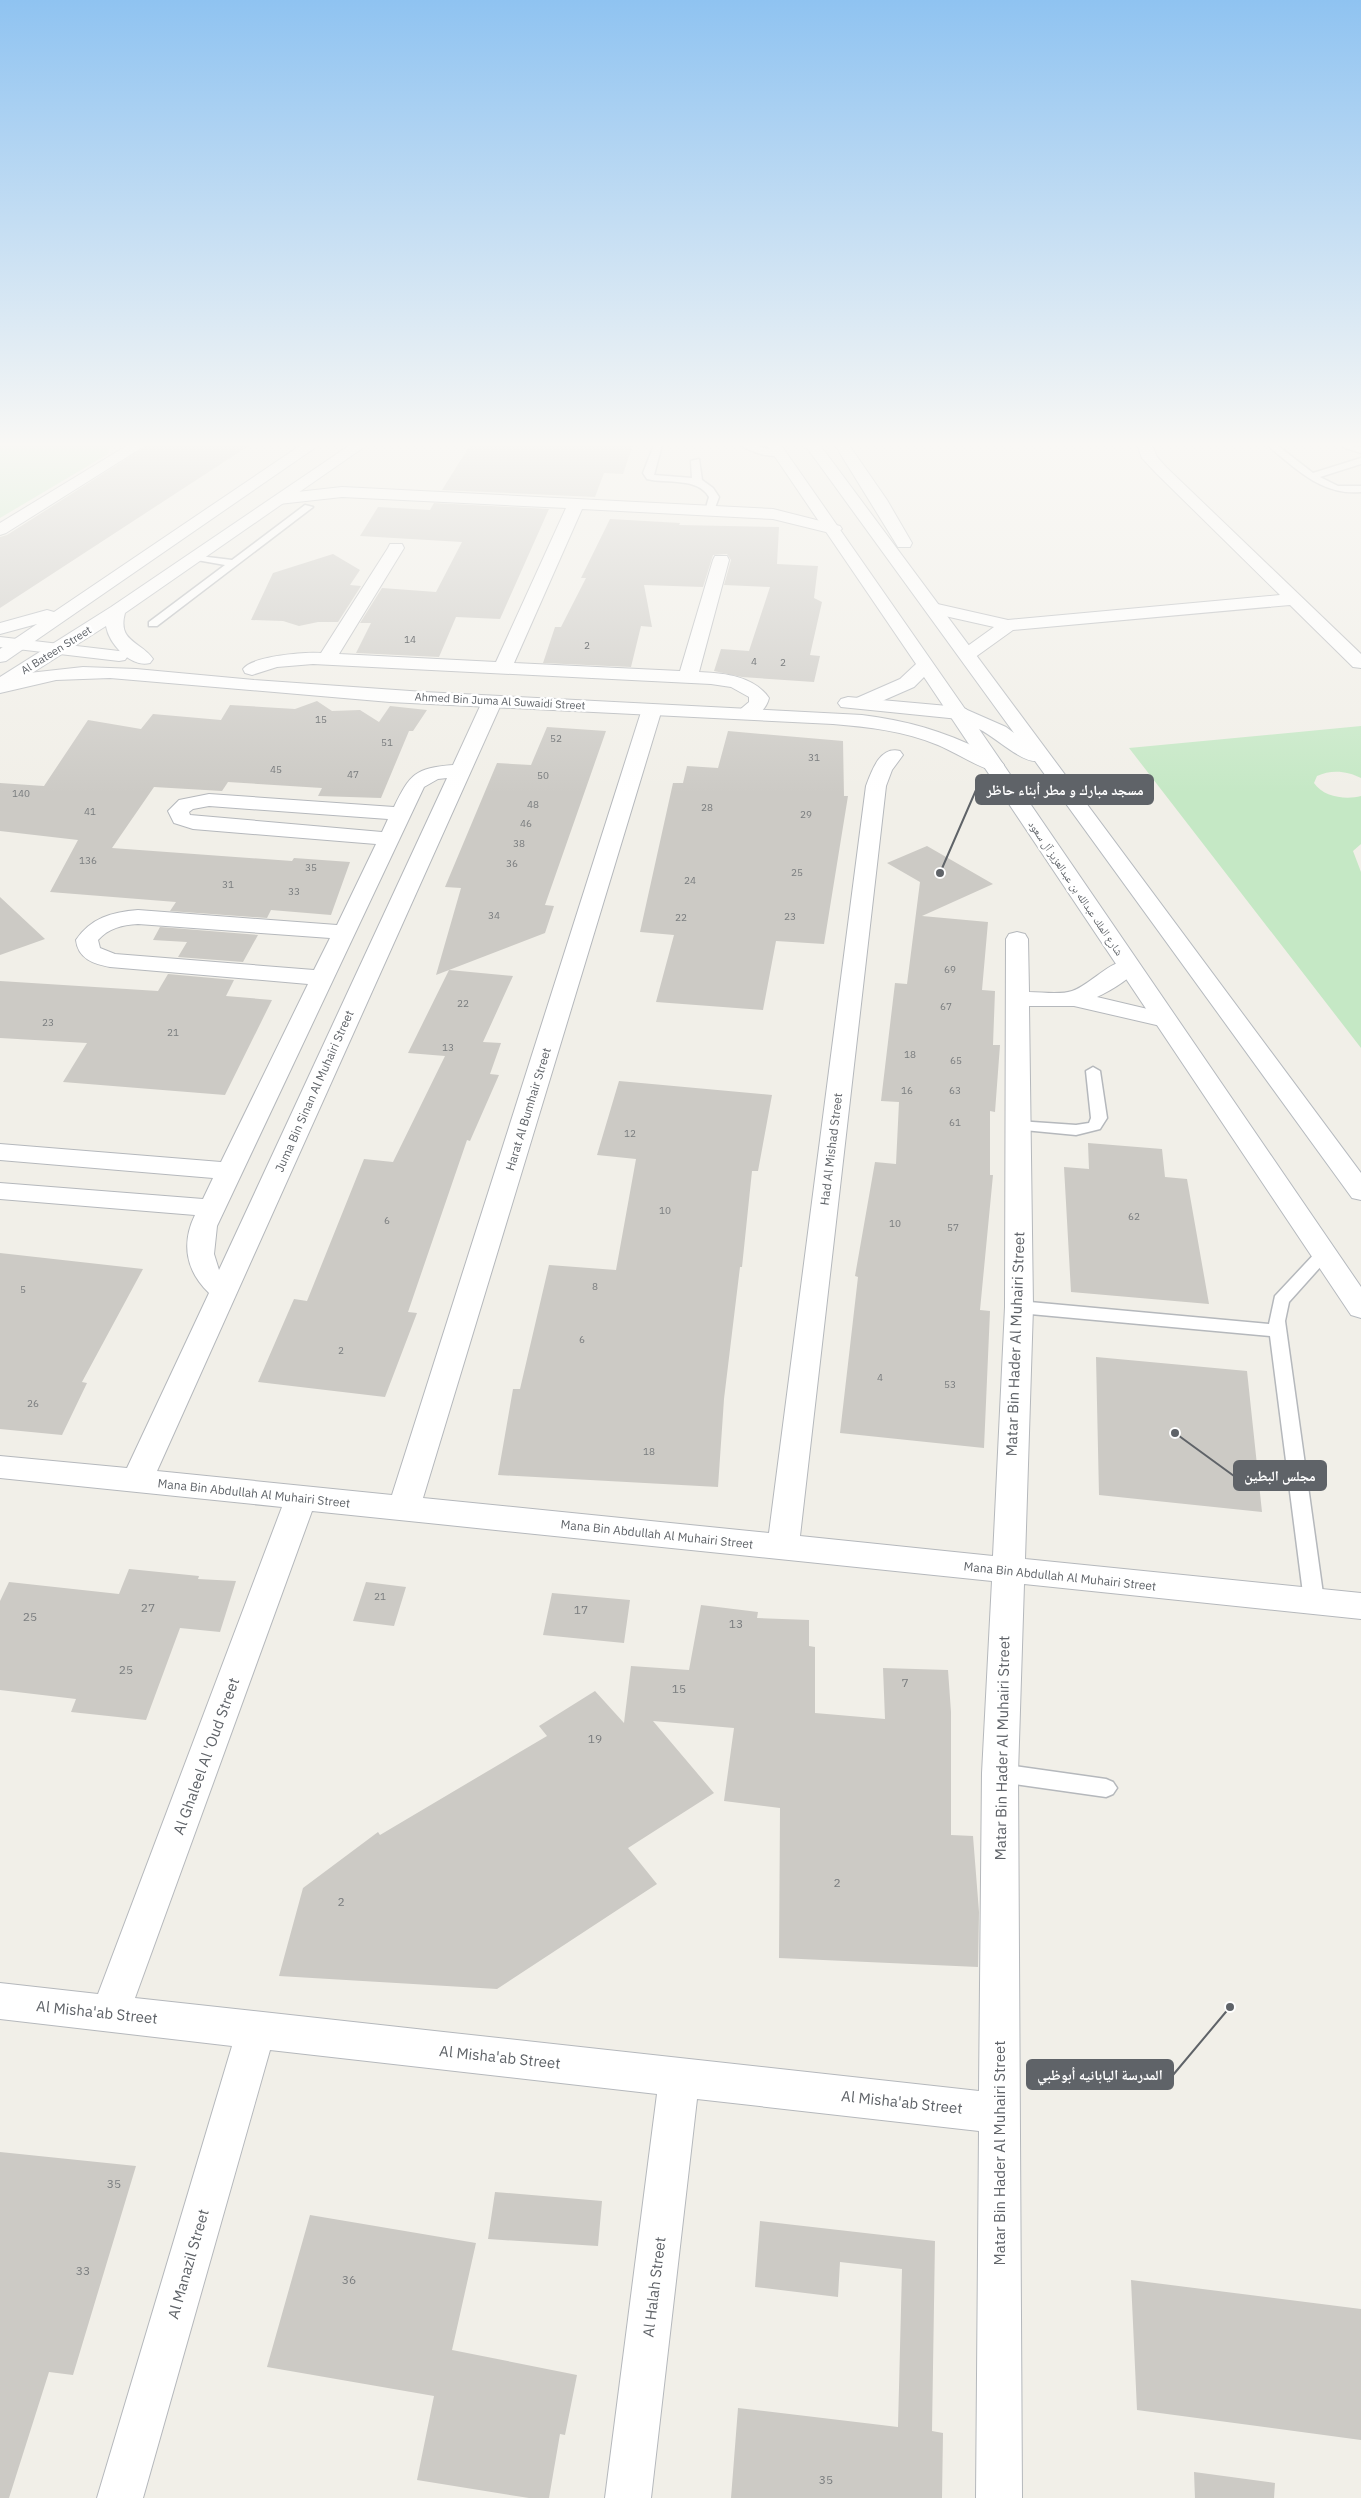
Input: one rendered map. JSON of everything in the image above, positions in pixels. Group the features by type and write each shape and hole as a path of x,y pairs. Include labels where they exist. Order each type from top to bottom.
{"street":[{"name":"Al Bateen Street","path":"0,657 140,562"},
{"name":"Al Bateen Street","path":"0,686 117,611 189,562"},
{"path":"327,658 387,562"},
{"path":"503,667 550,562"},
{"path":"688,676 721,562"},
{"name":"شارع الملك عبدالله بن عبدالعزيز آل سعود","path":"856,562 1361,1308"},
{"path":"899,562 1361,1192"},
{"path":"914,562 925,580 933,608"},
{"path":"1255,562 1360,664"},
{"path":"933,608 1008,625 1294,599"},
{"path":"0,629 70,609"},
{"path":"117,611 113,625 118,638 146,659 131,667 129,674"},
{"path":"968,654 1008,625"},
{"name":"Ahmed Bin Juma Al Suwaidi Street","path":"0,642 252,670 911,706 959,713 999,731 1021,746 1059,778"},
{"path":"252,670 287,660 327,658 688,676 733,682 750,689 760,698 756,708 746,713"},
{"path":"859,704 906,684 926,665"},
{"name":"Ahmed Bin Juma Al Suwaidi Street","path":"0,686 39,676 73,672 129,674 239,684 492,702 746,713 853,720 898,727 941,738 994,765"},
{"path":"492,702 501,694 526,686"},
{"name":"Juma Bin Sinan Al Muhairi Street","path":"137,1481 492,702"},
{"name":"Harat Al Bumhair Street","path":"404,1508 652,709"},
{"name":"Had Al Mishad Street","path":"782,1547 876,786 882,769 893,755"},
{"path":"223,1291 205,1272 198,1250 203,1226 419,780 433,773 460,771"},
{"path":"389,840 193,823 180,819 178,812 186,804 209,800 402,814"},
{"path":"322,978 115,961 96,956 87,946 87,940 91,934 105,923 138,917 345,932"},
{"name":"Matar Bin Hader Al Muhairi Street","path":"1000,2498 1000,1773 1019,1307 1017,939"},
{"path":"1074,999 1100,987 1128,966"},
{"path":"1017,999 1074,999 1165,1020"},
{"path":"0,1152 230,1171"},
{"path":"0,1191 212,1208"},
{"name":"Mana Bin Abdullah Al Muhairi Street","path":"0,1467 1361,1606"},
{"name":"Al Ghaleel Al 'Oud Street","path":"110,2013 301,1498"},
{"name":"Al Misha'ab Street","path":"0,2001 999,2113"},
{"name":"Al Manazil Street","path":"120,2498 256,2030"},
{"name":"Al Halah Street","path":"628,2498 679,2077"}],"lane":[{"path":"153,624 235,562"},
{"path":"1018,1126 1076,1130 1095,1126 1099,1118 1093,1071"},
{"path":"1314,1601 1278,1331 1278,1311 1281,1300 1324,1254"},
{"path":"1019,1307 1278,1331"},
{"path":"1000,1773 1106,1788"}],"green space":[{"path":"1361,726 1361,778 1345,772 1328,772 1317,776 1314,783 1323,792 1335,796 1349,798 1361,796 1361,844 1353,851 1361,872 1361,1048 1129,748"}],"building":[{"path":"0,562 71,562 0,608"},
{"path":"309,562 346,562 360,570 350,585 361,586 338,622 318,622 299,626 283,621 251,620 273,573"},
{"path":"452,562 526,562 500,619 456,617 439,657 356,653 371,623 360,623 382,588 436,592"},
{"path":"589,562 711,562 703,587 644,585 652,627 641,626 631,667 543,663 555,627 561,627 586,578 581,578"},
{"path":"731,562 777,562 777,564 818,566 814,598 822,602 810,655 820,656 814,682 742,677 714,671 721,649 749,651 770,587 724,585"},
{"path":"317,701 332,711 360,710 379,722 390,706 427,710 413,731 409,731 381,798 318,796 322,788 228,782 222,791 154,787 112,848 292,861 294,858 350,862 331,915 271,910 267,918 170,911 176,902 50,892 78,840 0,831 0,783 44,786 88,720 141,729 153,714 221,720 230,705 295,709"},
{"path":"547,727 606,731 545,905 554,906 545,933 436,975 461,888 445,887 497,763 531,765"},
{"path":"728,731 843,741 844,796 848,796 824,944 776,941 763,1010 656,1002 674,935 640,932 673,783 683,783 687,766 718,768"},
{"path":"927,846 993,884 922,916 988,922 982,990 995,991 993,1045 1000,1045 995,1112 990,1111 990,1175 993,1175 980,1310 990,1311 984,1448 840,1433 858,1277 855,1276 875,1162 896,1164 899,1102 881,1101 895,983 907,984 920,882 887,863"},
{"path":"0,897 45,939 0,955"},
{"path":"160,927 258,935 243,962 178,957 187,942 153,940"},
{"path":"449,970 513,976 483,1042 501,1043 490,1074 499,1075 470,1141 467,1140 408,1312 417,1313 385,1397 258,1382 294,1299 307,1301 364,1159 393,1162 445,1056 408,1053"},
{"path":"168,974 234,980 226,996 272,1000 225,1095 63,1082 87,1043 0,1038 0,981 158,991"},
{"path":"619,1081 772,1095 758,1171 752,1171 742,1267 740,1267 724,1399 718,1487 498,1475 513,1389 520,1389 549,1265 616,1270 636,1159 597,1155"},
{"path":"1088,1143 1162,1149 1165,1177 1187,1179 1209,1304 1071,1292 1064,1167 1089,1169"},
{"path":"0,1253 143,1269 82,1382 87,1383 62,1435 0,1429"},
{"path":"1096,1357 1247,1371 1262,1512 1099,1495"},
{"path":"129,1569 199,1576 198,1579 236,1581 220,1632 180,1628 146,1720 71,1712 76,1699 0,1690 0,1601 9,1582 119,1594"},
{"path":"366,1582 406,1587 394,1626 353,1621"},
{"path":"552,1593 630,1600 624,1643 543,1635"},
{"path":"701,1605 758,1612 757,1618 809,1620 809,1646 815,1647 815,1713 885,1719 883,1668 948,1670 951,1712 951,1835 973,1836 979,1912 978,1967 779,1958 780,1808 724,1801 734,1728 653,1721 714,1793 628,1848 657,1884 497,1989 279,1976 303,1888 378,1832 380,1835 547,1736 539,1726 595,1691 624,1723 631,1666 689,1670"},
{"path":"0,2152 136,2166 73,2375 49,2372 9,2498 0,2498"},
{"path":"495,2192 602,2201 598,2246 488,2239"},
{"path":"310,2215 476,2243 452,2350 577,2375 565,2435 560,2434 549,2498 529,2498 417,2480 434,2396 267,2367"},
{"path":"760,2221 935,2241 932,2431 943,2433 942,2498 731,2498 738,2408 898,2427 902,2269 840,2262 838,2297 755,2287"},
{"path":"1131,2280 1361,2309 1361,2440 1137,2410"},
{"path":"1194,2472 1275,2483 1274,2498 1195,2498"}],"place":[{"name":"مسجد مبارك و مطر أبناء حاظر","path":"940,873"},
{"name":"مجلس البطين","path":"1175,1433"},
{"name":"المدرسة اليابانيه أبوظبي","path":"1230,2007"}]}
